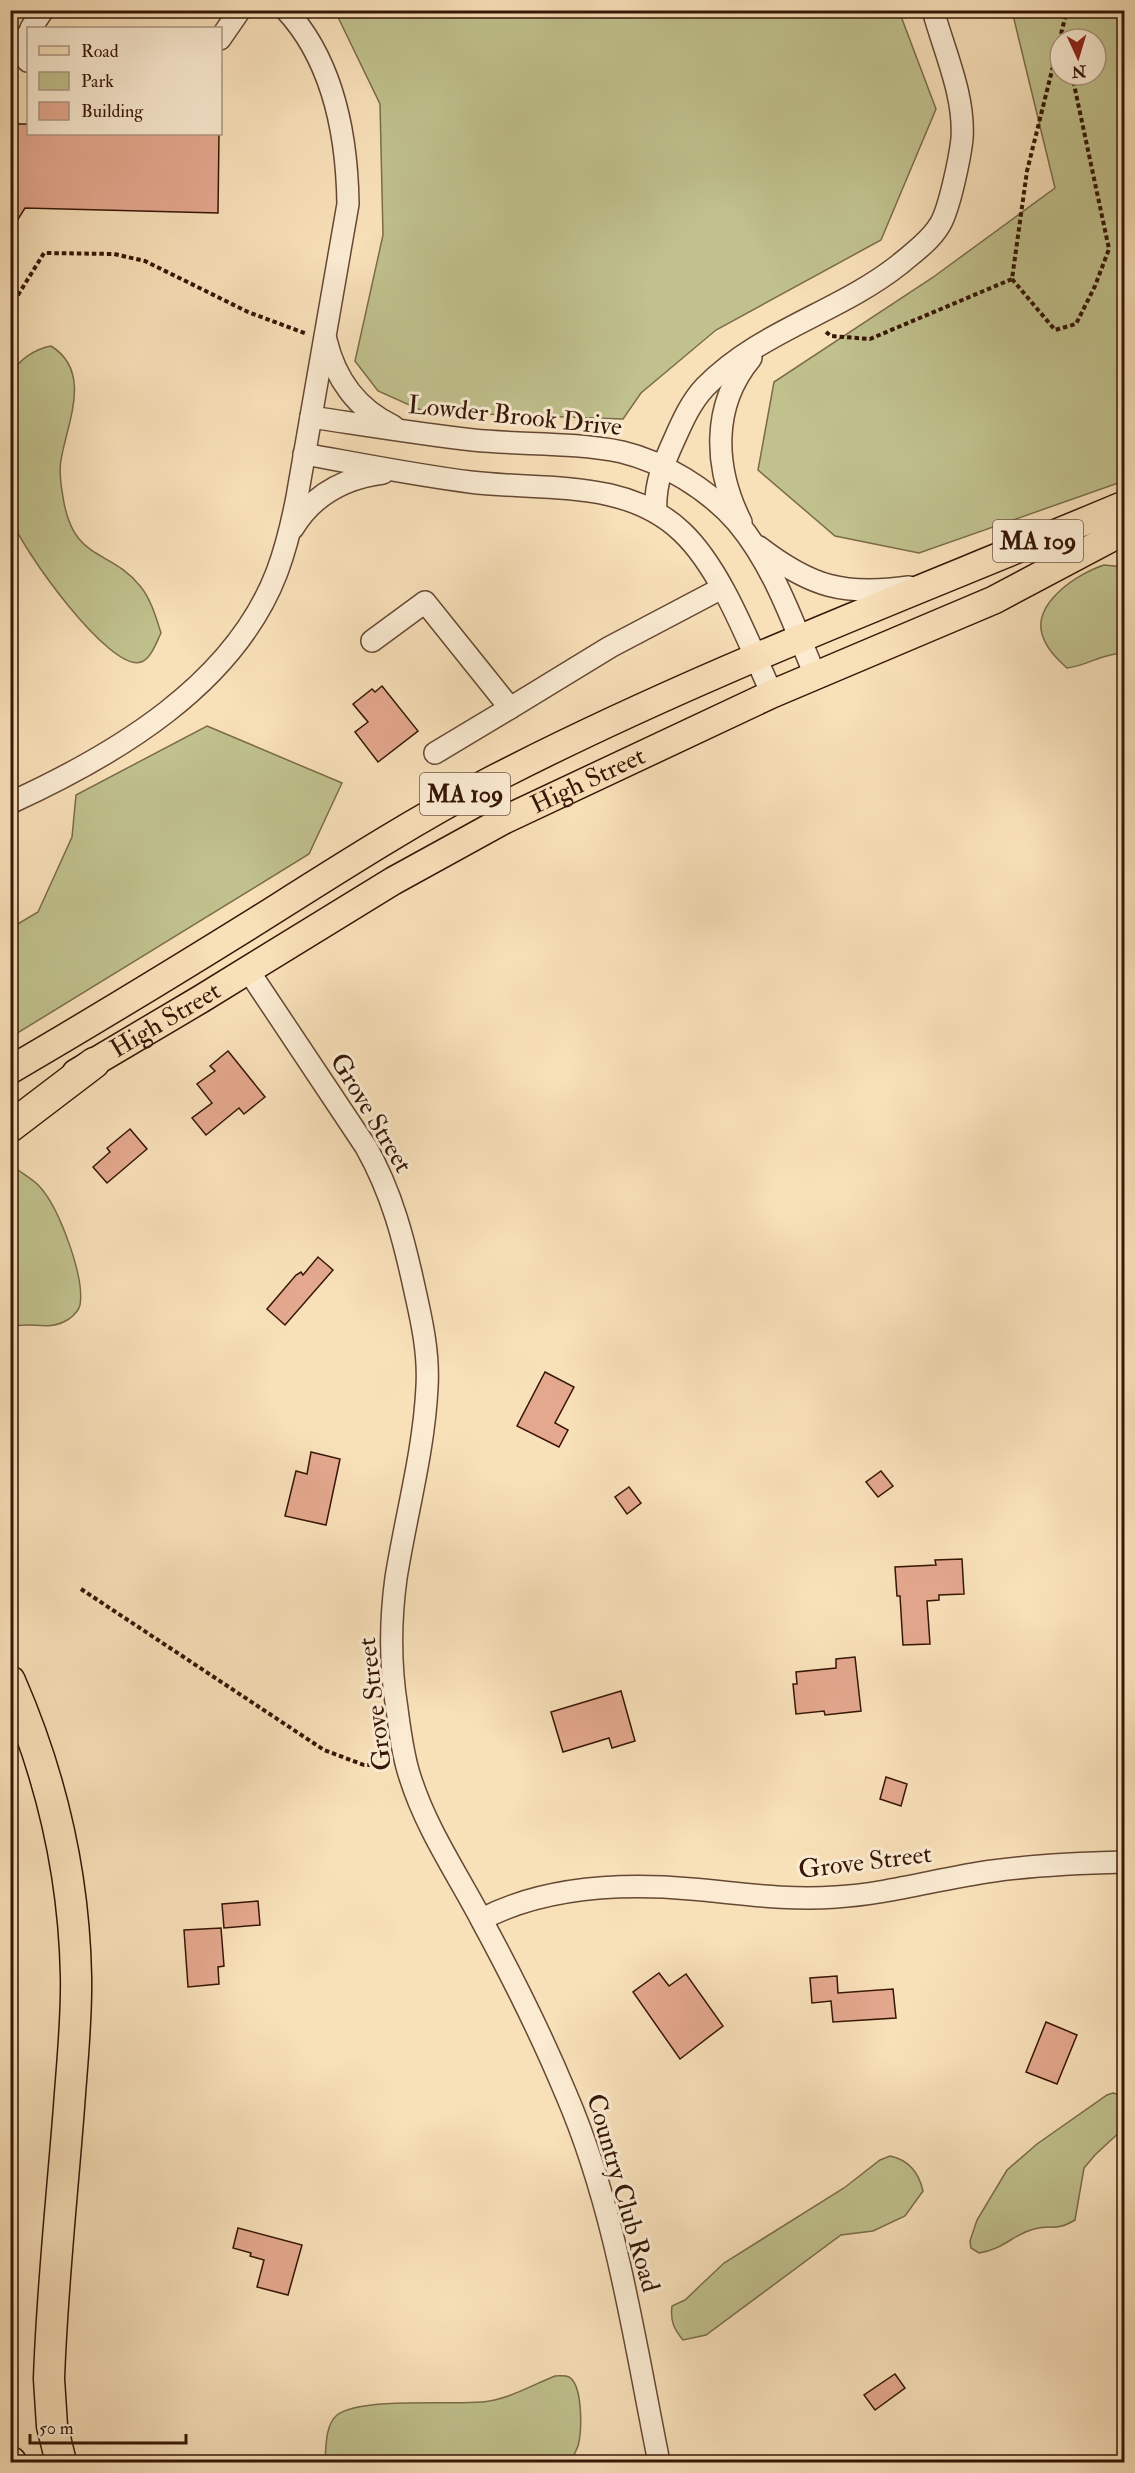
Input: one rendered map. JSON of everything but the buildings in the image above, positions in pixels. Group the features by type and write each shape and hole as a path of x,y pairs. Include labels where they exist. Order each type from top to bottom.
{"highway":[{"path":"10,1127 94,1063"},
{"path":"10,1681 43,1766 58,1822 68,1870 74,1936 76,1977 74,2046 49,2379 52,2426 61,2463"}],"main road":[{"name":"High Street","path":"10,1070 135,997 380,843 454,801 617,719 755,658 1125,505"},
{"name":"High Street","path":"10,1112 248,970 358,901 458,844 545,800 772,694 994,600 1125,531"}],"street":[{"path":"32,27 43,10"},
{"path":"222,36 240,10"},
{"path":"10,803 39,790 127,740 189,694 219,665 240,639 265,599 277,572 290,534 346,223 347,167 339,118 325,71 299,24 286,10"},
{"path":"656,512 656,489 662,467 685,416 705,388 732,363 771,338 876,283 915,252 940,226 954,180 962,138 956,86 933,10"},
{"path":"27,36 24,43 27,60"},
{"path":"771,338 750,358 732,386 722,415 720,430 723,474 736,513 747,534 759,547 790,569 826,586 843,590 890,590 951,577"},
{"path":"325,339 340,378 357,401 383,421 413,433"},
{"name":"Lowder Brook Drive","path":"311,417 413,433 492,442 583,447 624,453 662,467 706,495 735,520 747,534 766,563 815,675"},
{"path":"304,454 404,472 501,485 603,492 638,503 656,512 694,544 722,588 772,694"},
{"path":"290,534 305,510 338,485 368,475 404,472"},
{"path":"435,753 610,647 722,588"},
{"path":"372,641 425,602 510,708"},
{"name":"Grove Street","path":"248,970 338,1103 379,1170 405,1244 422,1323 427,1388 397,1576 392,1633 392,1670 409,1775 426,1819 482,1919 503,1908 529,1900 598,1890 642,1887 688,1888 791,1899 838,1897 993,1871 1125,1862"},
{"name":"Country Club Road","path":"482,1919 532,2018 579,2127 619,2263 659,2463"}],"path":[{"path":"1063,27 1067,10"},
{"path":"1048,86 1027,171 1012,279 1055,330 1076,324 1095,286 1108,249 1074,87"},
{"path":"10,308 44,253 114,254 145,261 248,312 287,328 325,339"},
{"path":"808,319 831,336 870,339 1012,279"},
{"path":"81,1589 324,1750 364,1765 387,1765 405,1760"}],"green space":[{"path":"335,11 899,11 936,109 881,240 716,330 641,393 623,419 425,412 378,391 355,361 383,235 380,104"},
{"path":"1012,11 1124,11 1124,481 919,553 835,536 758,470 774,382 932,278 1055,188"},
{"path":"51,346 64,357 71,370 74,384 72,415 60,469 62,493 68,518 75,533 84,544 129,574 148,597 161,633 151,654 141,662 127,660 109,648 89,629 48,579 11,518 9,504 11,376 27,356"},
{"path":"1104,565 1124,567 1124,653 1109,655 1067,668 1046,644 1041,622 1044,611 1060,590 1082,575"},
{"path":"207,726 342,783 309,854 11,1037 11,928 38,912 72,837 76,795"},
{"path":"18,1170 33,1180 47,1197 62,1226 75,1261 79,1278 80,1305 74,1315 61,1323 11,1327 11,1283 14,1256 10,1224 11,1179 12,1174"},
{"path":"1113,2093 1124,2096 1124,2128 1084,2168 1075,2220 1063,2226 1027,2231 988,2251 979,2253 971,2248 970,2241 977,2220 1007,2170 1037,2144"},
{"path":"890,2156 903,2161 912,2168 919,2178 923,2191 905,2216 873,2231 841,2235 706,2335 683,2340 673,2324 672,2306 685,2300 724,2263 844,2188 880,2160"},
{"path":"555,2376 569,2377 574,2382 579,2398 581,2420 578,2446 569,2462 325,2462 330,2425 337,2415 349,2409 385,2404 491,2401"}]}
